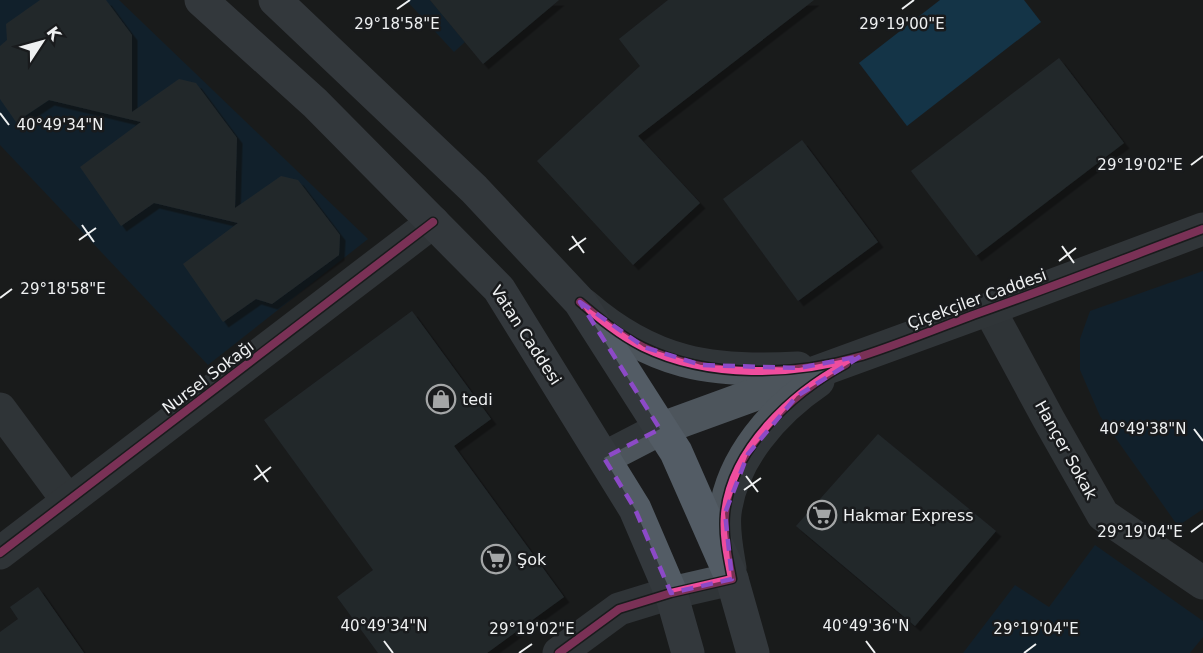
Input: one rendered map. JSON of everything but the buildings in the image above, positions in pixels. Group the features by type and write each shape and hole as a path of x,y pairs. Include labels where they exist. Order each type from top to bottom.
{"main road":[{"name":"Vatan Caddesi","path":"201,0 315,104 499,289 635,509 671,592 688,653"},
{"path":"275,0 474,189 580,302 676,452 732,579 753,653"}],"street":[{"name":"Nursel Sokağı","path":"0,554 433,222"},
{"name":"Çiçekçiler Caddesi","path":"604,458 660,429 1203,229"},
{"path":"580,302 606,324 644,347 701,365 749,370 799,368 861,356"},
{"name":"Hançer Sokak","path":"989,309 1103,516 1203,583"},
{"path":"559,653 619,609 671,592 732,579 725,534 725,513 733,483 748,453 766,428 797,396 832,372 861,356"},
{"path":"0,409 68,501"}],"highlighted area":[{"path":"580,302 644,347 701,365 799,368 861,356 797,396 748,454 725,513 732,579 671,593 635,509 604,458 660,429"}],"shaded area":[{"path":"0,0 119,0 368,239 208,365 0,145"},
{"path":"406,0 430,0 465,42 454,52"},
{"path":"1203,271 1203,509 1178,526 1100,416 1080,370 1080,339 1090,311"},
{"path":"1095,545 1203,621 1203,637 1190,653 963,653 1015,585 1049,607"}],"water":[{"path":"940,0 1024,0 1041,22 907,126 859,63"}],"cycle path":[{"path":"0,553 433,222"},
{"path":"580,302 602,321 643,347 695,365 751,371 808,368 862,356 1203,229"},
{"path":"559,653 619,609 671,593 732,579 725,539 725,514 730,490 739,467 752,446 786,407 805,391 846,364"}],"place":[{"name":"tedi","path":"441,399"},
{"name":"Hakmar Express","path":"822,515"},
{"name":"Şok","path":"496,559"}]}
